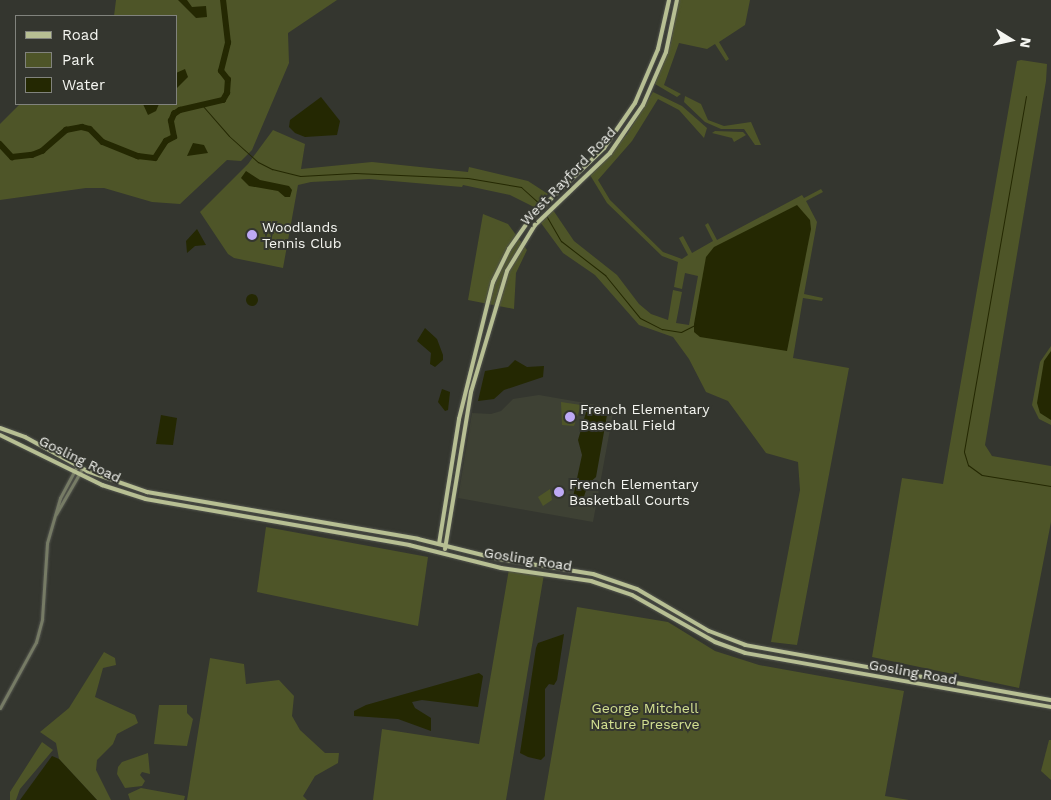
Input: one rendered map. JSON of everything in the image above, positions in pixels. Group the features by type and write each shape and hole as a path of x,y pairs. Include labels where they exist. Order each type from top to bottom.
{"main road":[{"name":"West Rayford Road","path":"438,551 458,419 482,320 502,261 520,233 548,200 604,148 635,104 658,50 669,0"},
{"name":"West Rayford Road","path":"444,554 470,399 489,322 507,271 524,240 552,207 610,153 643,105 666,52 677,0"},
{"path":"482,320 489,322"},
{"name":"Gosling Road","path":"0,428 25,437 82,469 162,495 438,544 614,579 651,596 709,631 755,648 1051,700"},
{"name":"Gosling Road","path":"0,435 79,474 146,500 438,551 501,568 575,578 612,587 650,604 715,642 758,657 1051,707"}],"street":[{"path":"0,708 39,635 45,554 60,498 77,466"},
{"path":"55,517 82,469"}],"shaded area":[{"path":"539,395 614,408 593,522 458,498 472,413 491,414 501,411 513,399"}],"green space":[{"path":"116,0 337,0 288,33 289,63 252,150 241,161 227,160 180,204 152,202 104,188 86,188 0,200 0,124 19,105 178,105 178,15 114,15"},
{"path":"678,0 750,0 745,25 719,42 729,59 726,61 715,44 707,49 679,43 664,85 681,94 677,97 655,84 671,42"},
{"path":"1017,61 1047,64 1046,81 985,445 992,456 1051,466 1051,522 1019,688 872,657 902,478 943,484"},
{"path":"653,92 682,106 707,128 704,138 679,110 658,99 632,141 598,180 610,200 663,252 682,259 688,255 679,238 683,236 692,253 713,241 705,225 708,223 717,240 802,195 804,198 821,189 823,192 806,201 817,222 804,294 823,298 822,301 803,298 793,358 849,368 797,645 771,642 800,490 798,462 766,453 728,401 706,392 689,359 673,337 639,325 595,275 563,253 541,223 553,210 574,241 617,275 639,304 651,314 668,320 673,290 682,292 676,323 689,325 698,276 685,273 682,289 674,287 678,262 662,256 607,203 590,175 627,134"},
{"path":"685,96 701,104 708,120 724,126 751,122 761,145 755,145 744,129 721,129 705,122 684,102"},
{"path":"273,130 305,144 301,169 372,162 468,172 469,167 528,181 548,194 534,207 510,195 463,185 462,187 369,179 311,182 298,185 283,268 234,258 228,254 200,212 248,164"},
{"path":"715,131 743,132 746,135 734,142 732,138 712,133"},
{"path":"483,214 508,224 527,250 516,273 514,309 468,300"},
{"path":"1051,346 1051,425 1039,419 1032,405 1040,362"},
{"name":"French Elementary Baseball Field","path":"561,402 581,405 574,426 562,425"},
{"name":"French Elementary Basketball Courts","path":"557,486 561,486 565,492 561,498 557,498 553,494 553,490"},
{"path":"550,489 552,500 543,506 538,497"},
{"path":"266,527 428,557 418,626 257,592"},
{"path":"509,569 544,574 506,800 373,800 382,729 479,744"},
{"name":"George Mitchell Nature Preserve","path":"577,607 668,622 715,651 759,665 904,691 885,796 909,800 544,800"},
{"path":"104,652 115,658 116,665 103,668 95,697 135,715 138,723 117,734 113,744 97,760 96,770 111,800 97,800 59,759 56,743 40,732 69,708"},
{"path":"210,658 244,664 246,684 279,680 294,696 292,716 300,730 325,753 339,753 338,763 315,776 303,796 307,800 187,800"},
{"path":"159,705 187,705 187,713 193,719 187,746 154,744"},
{"path":"1049,740 1051,740 1051,780 1041,771"},
{"path":"42,742 53,750 20,789 16,800 10,800 10,792"},
{"path":"148,753 150,774 142,772 140,775 145,781 142,786 125,788 117,774 118,767 122,762"},
{"path":"141,788 185,796 184,800 130,800 128,794"}],"water":[{"path":"178,0 187,0 192,7 206,6 207,17 196,18"},
{"path":"185,69 188,77 178,87 178,72"},
{"path":"321,97 340,121 337,135 305,137 295,133 289,127 290,120"},
{"path":"143,105 159,105 156,111 148,115"},
{"path":"193,143 204,145 208,153 187,156"},
{"path":"246,171 260,180 289,186 292,190 290,197 285,197 278,191 249,186 241,178"},
{"path":"797,205 810,220 811,229 787,351 700,337 694,332 694,324 706,257 714,247"},
{"path":"197,229 206,245 195,246 187,253 186,241"},
{"path":"254,294 257,295 257,305 250,306 247,305 246,298 247,295"},
{"path":"425,328 437,339 443,355 443,360 435,367 430,364 431,353 417,341"},
{"path":"1051,351 1051,420 1040,413 1037,403 1044,361"},
{"path":"515,360 527,367 544,366 543,377 504,390 494,399 478,401 485,371 508,367"},
{"path":"442,389 450,392 448,410 445,411 438,402"},
{"path":"587,409 607,415 596,477 588,484 581,506 572,502 582,455 578,440"},
{"path":"161,415 177,418 173,445 156,444"},
{"path":"564,634 557,680 554,685 549,684 545,689 545,756 541,760 528,757 520,753 536,648 538,643"},
{"path":"479,673 483,676 478,707 422,700 412,702 415,708 431,718 431,731 398,719 354,716 354,711 366,705"},
{"path":"52,756 59,759 97,800 20,800"}],"waterway":[{"path":"0,144 12,157 32,155 42,151 66,130 82,127 90,129 103,142 138,156 155,158 166,141 174,137 171,121 174,114 180,110 223,100 227,93 228,80 221,71 228,43 223,0"},
{"path":"1026,96 964,452 968,465 982,475 1051,486"},
{"path":"202,105 229,136 258,162 272,169 300,176 355,173 468,178 521,187 539,203"},
{"path":"547,217 561,241 605,275 640,318 662,329 681,332 695,325"}],"place":[{"name":"Woodlands Tennis Club","path":"252,235"},
{"name":"French Elementary Baseball Field","path":"570,417"},
{"name":"French Elementary Basketball Courts","path":"559,492"}]}
